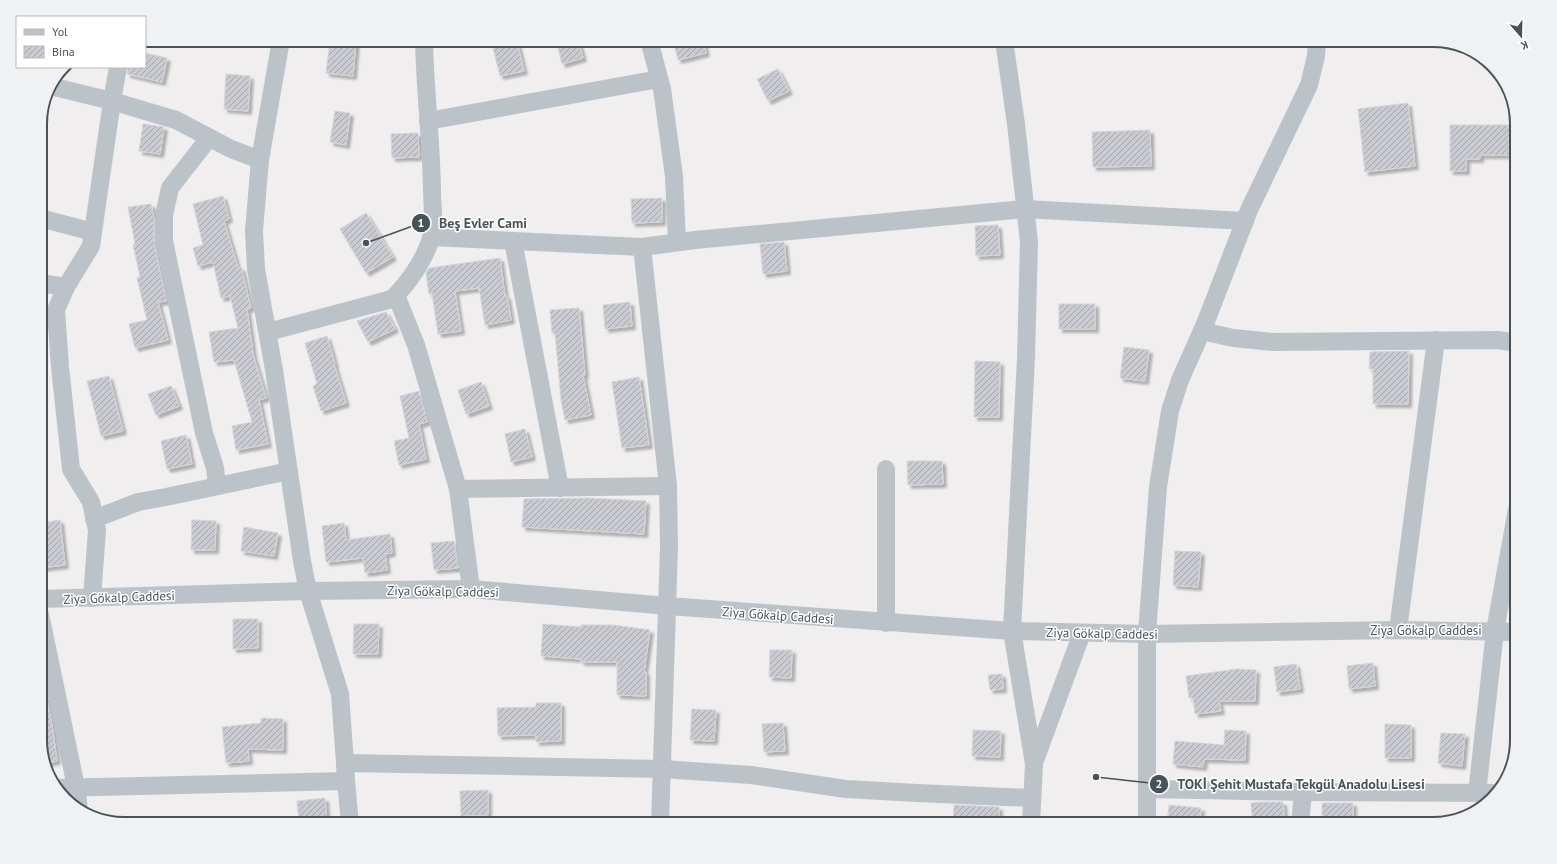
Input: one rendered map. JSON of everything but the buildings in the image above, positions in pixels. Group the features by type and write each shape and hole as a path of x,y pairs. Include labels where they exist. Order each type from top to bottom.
{"street":[{"path":"280,47 260,160 254,231 256,269 268,332 302,561 308,591 340,694 349,817"},
{"path":"268,332 392,299 403,289 420,263 431,237 433,216 424,47"},
{"path":"651,47 659,79 674,176 677,242"},
{"path":"1005,47 1016,124 1029,242 1026,358 1012,631 1034,764 1031,817"},
{"path":"1147,817 1147,634 1158,487 1170,411 1180,380 1202,331 1245,221 1309,85 1316,56 1317,47"},
{"path":"92,598 97,530 91,502 71,470 60,367 56,310 66,287 91,246 118,68"},
{"path":"428,121 659,79"},
{"path":"56,88 112,101 176,120 231,150 260,160"},
{"path":"209,138 170,188 164,215 164,241 204,433 215,468 217,486"},
{"path":"431,237 642,247 677,242 1025,208 1245,221"},
{"path":"47,220 93,232"},
{"path":"513,241 560,488"},
{"path":"642,247 668,486 668,606 660,817"},
{"path":"47,284 66,287"},
{"path":"396,295 416,345 458,489 471,589"},
{"path":"1202,331 1233,338 1273,342 1436,340 1498,340 1510,342"},
{"path":"1398,630 1436,340"},
{"path":"886,469 886,623"},
{"path":"94,519 138,502 289,470"},
{"path":"458,489 668,486"},
{"path":"1477,793 1495,631 1510,548"},
{"name":"Ziya Gökalp Caddesi","path":"47,599 308,591 471,589 886,623 1012,631 1147,634 1398,630 1510,632"},
{"path":"1034,764 1082,633"},
{"path":"47,648 78,802"},
{"path":"345,763 662,769 751,775 846,788 1032,798"},
{"path":"63,788 346,782"},
{"path":"1148,789 1489,793"},
{"path":"1301,817 1303,792"}],"place":[{"name":"Beş Evler Cami","path":"366,243"},
{"name":"TOKİ Şehit Mustafa Tekgül Anadolu Lisesi","path":"1096,777"}]}
